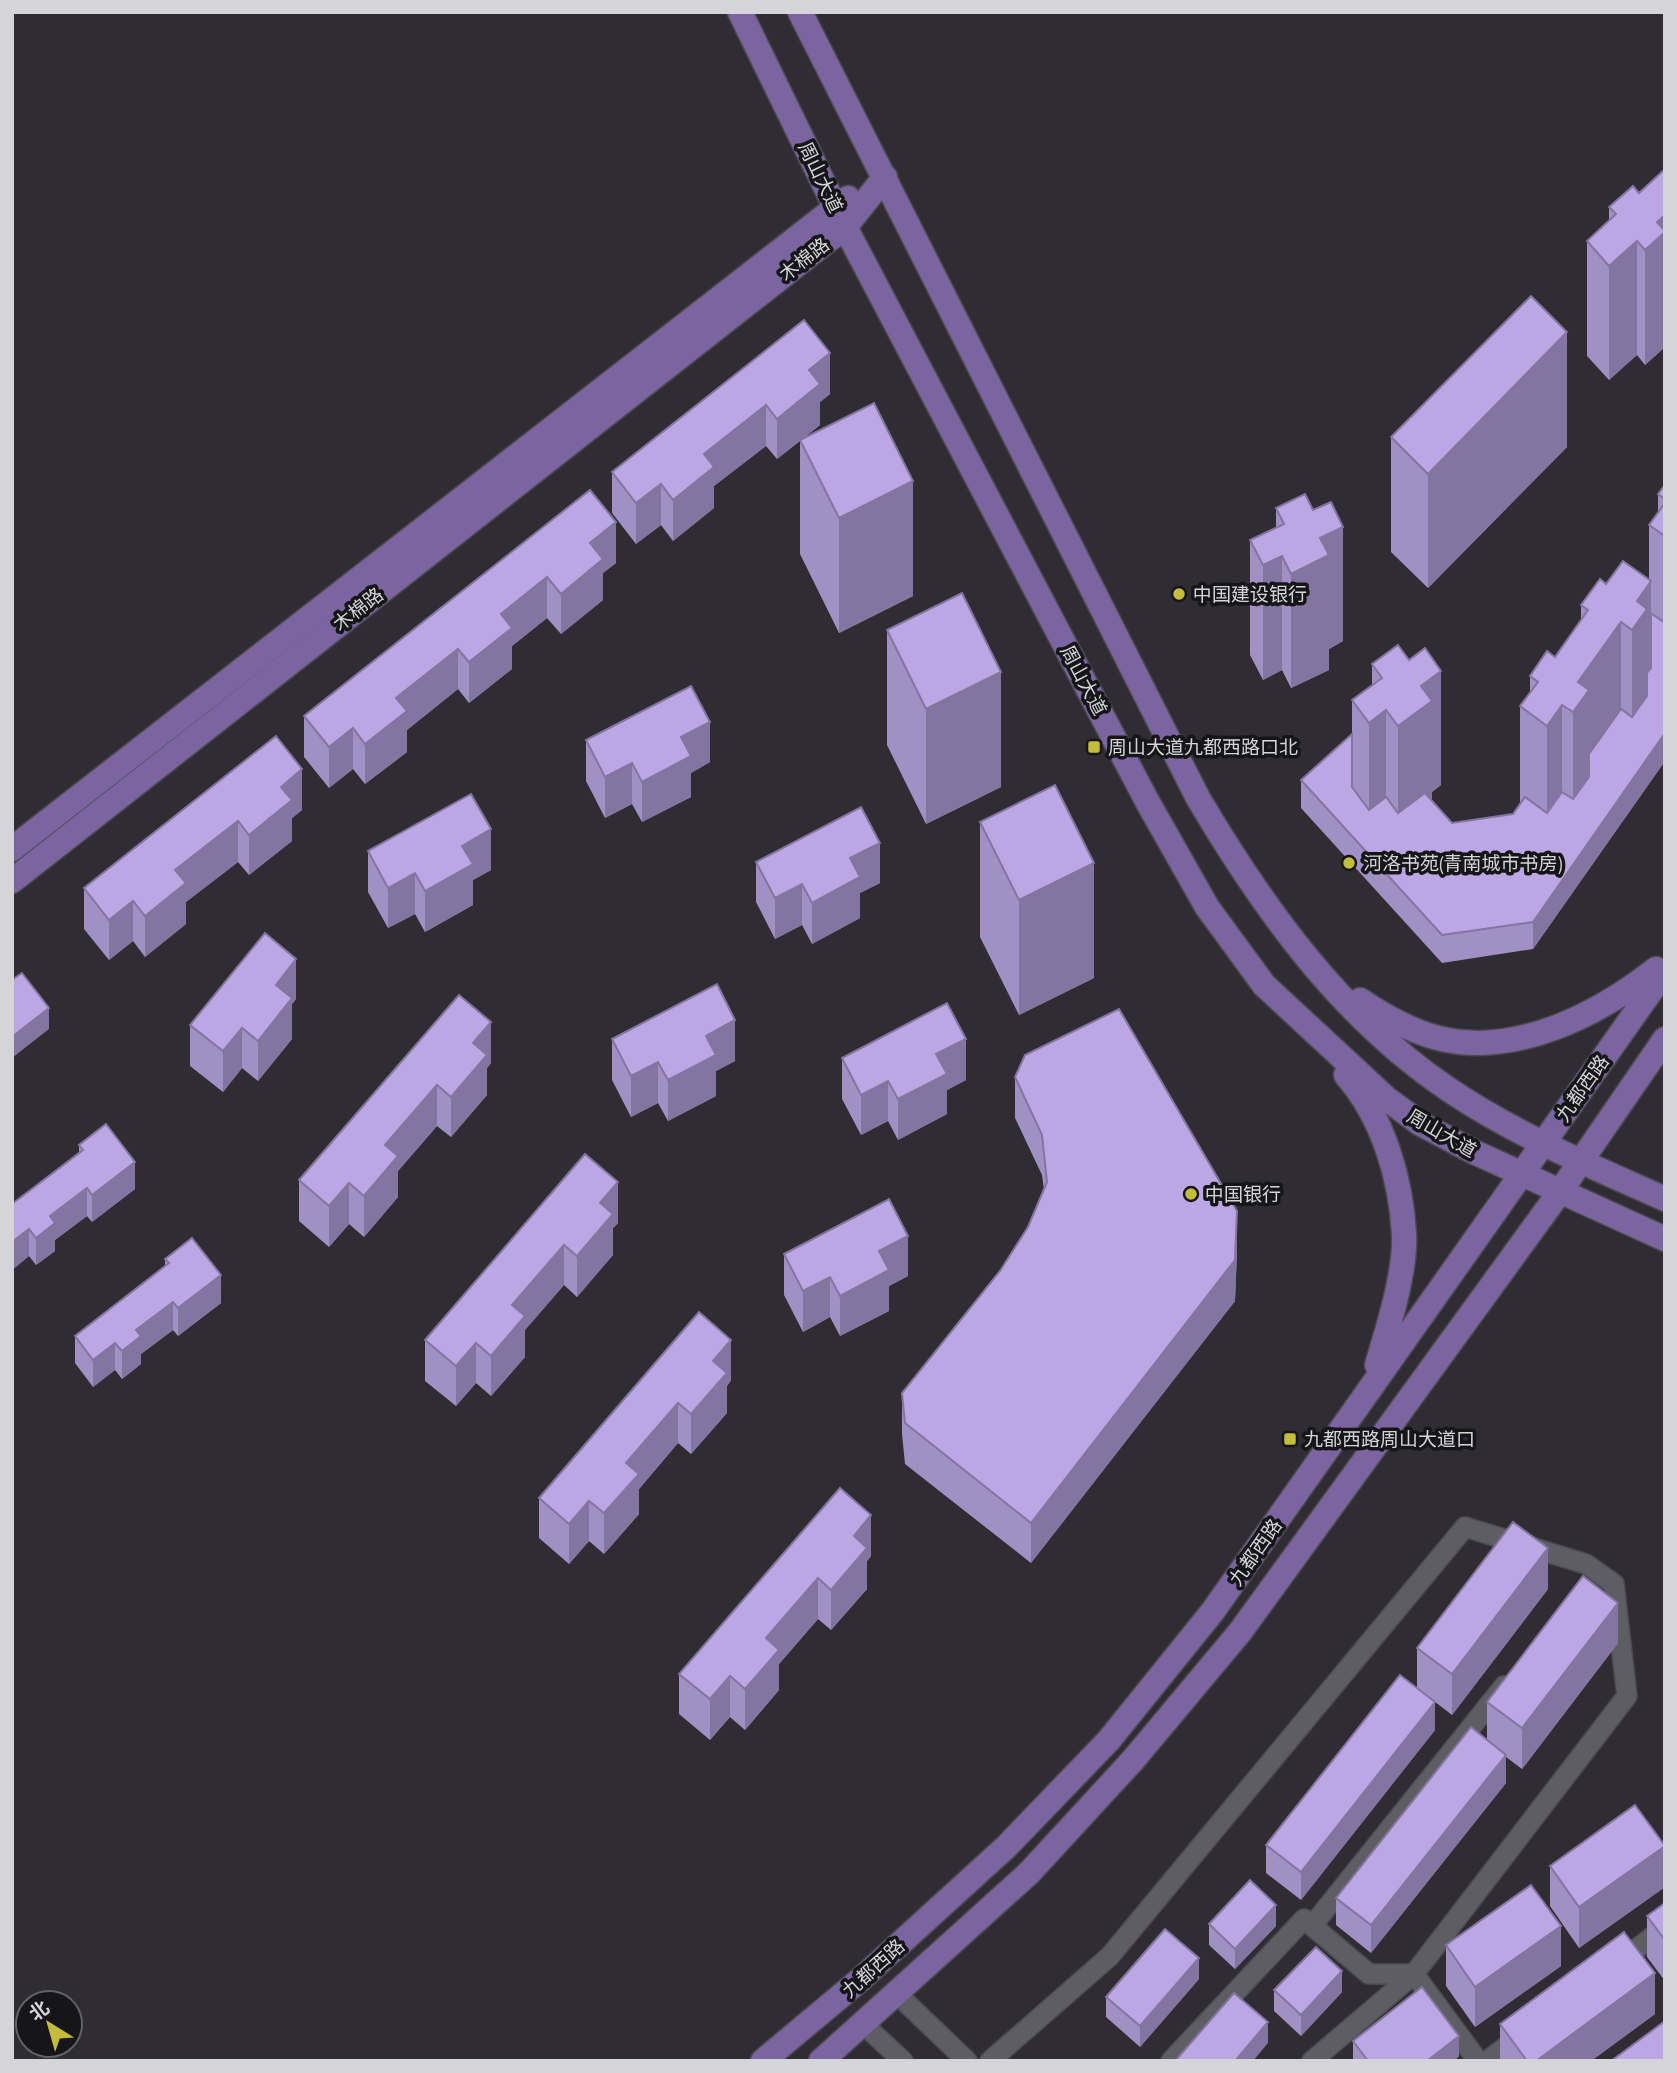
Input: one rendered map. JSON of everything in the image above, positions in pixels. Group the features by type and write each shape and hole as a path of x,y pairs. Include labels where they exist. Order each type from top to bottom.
{"main road":[{"name":"周山大道","path":"740,12 840,216 1181,864 1264,985 1302,1024 1387,1099 1421,1124 1559,1192 1665,1239"},
{"name":"周山大道","path":"800,12 1198,798 1259,895 1320,975 1395,1048 1426,1073 1496,1119 1665,1199"},
{"name":"木棉路","path":"12,881 840,216 885,177"},
{"name":"木棉路","path":"12,849 840,216"},
{"path":"1320,975 1410,1029 1443,1039 1470,1043 1539,1032 1573,1021 1628,991 1665,961"},
{"name":"九都西路","path":"763,2061 861,1979 1006,1847 1109,1740 1213,1611 1665,971"},
{"path":"1302,1024 1357,1087 1390,1153 1404,1235 1394,1308 1372,1383"},
{"name":"九都西路","path":"821,2061 1030,1873 1133,1760 1231,1643 1559,1192 1665,1039"}],"lane":[{"path":"995,2059 1110,1956 1465,1527 1586,1564 1592,1576 1614,1584 1628,1696 1414,1974 1312,2061"},
{"path":"1312,1926 1518,1668"},
{"path":"1171,2061 1304,1919 1369,1973 1414,1974"},
{"path":"1598,1978 1665,1927"},
{"path":"1414,1974 1478,2061"},
{"path":"897,1994 967,2061"},
{"path":"863,2024 903,2061"},
{"path":"1487,2061 1531,2027"}],"building":[{"path":"1665,169 1665,215 1657,222 1665,232 1645,250 1637,241 1609,266 1587,241 1616,214 1609,207 1633,186 1639,193"},
{"path":"1531,296 1567,332 1428,474 1391,437"},
{"path":"804,320 830,353 809,370 820,384 777,419 766,405 704,454 714,467 673,500 661,484 636,503 612,472"},
{"path":"874,403 913,481 839,518 800,440"},
{"path":"1665,485 1665,499 1658,494"},
{"path":"590,490 616,522 590,543 603,559 561,594 547,577 501,614 512,628 469,662 458,649 396,698 407,711 365,744 353,728 329,747 304,716"},
{"path":"1305,494 1313,510 1331,502 1343,527 1320,538 1329,555 1291,574 1282,556 1263,565 1250,540 1284,524 1276,508"},
{"path":"1665,503 1665,536 1649,525"},
{"path":"1623,561 1651,581 1637,601 1647,609 1632,630 1621,622 1578,682 1589,690 1573,712 1562,705 1547,726 1520,706 1538,682 1530,676 1547,651 1555,657 1588,610 1581,605 1600,579 1606,584"},
{"path":"962,593 1001,672 926,709 887,630"},
{"path":"1652,614 1665,623 1665,733 1533,922 1442,935 1301,780 1352,734 1352,787 1369,810 1386,797 1398,813 1425,793 1452,823 1513,814 1525,797 1547,813 1562,792 1573,799 1589,777 1589,754 1621,709 1632,717 1647,696 1647,673 1651,668"},
{"path":"1398,645 1409,660 1425,648 1441,671 1421,686 1432,701 1398,726 1386,710 1369,723 1352,700 1382,678 1372,664"},
{"path":"691,686 710,722 681,737 691,756 642,782 632,763 605,777 586,740"},
{"path":"276,736 302,769 281,787 292,800 249,835 238,821 175,870 186,883 145,916 133,901 109,920 84,888"},
{"path":"1055,785 1094,863 1019,900 980,822"},
{"path":"471,794 491,829 462,846 473,864 425,891 415,873 388,888 368,851"},
{"path":"861,807 880,843 850,858 860,877 812,903 802,884 775,898 756,862"},
{"path":"265,933 296,959 276,985 292,998 258,1041 242,1028 223,1051 190,1025"},
{"path":"22,973 49,1008 12,1037 12,980"},
{"path":"717,984 735,1020 706,1036 716,1055 668,1080 658,1062 631,1076 612,1039"},
{"path":"459,995 491,1022 473,1043 487,1055 451,1097 437,1085 385,1145 398,1156 364,1196 349,1183 329,1206 299,1180"},
{"path":"947,1003 966,1039 936,1054 947,1074 898,1099 888,1081 861,1095 842,1058"},
{"path":"1119,1009 1237,1211 1235,1260 1031,1523 905,1423 902,1393 1000,1271 1028,1227 1047,1182 1042,1135 1015,1077 1025,1055"},
{"path":"106,1124 135,1162 92,1195 87,1188 50,1216 55,1223 36,1238 29,1229 12,1242 12,1204 83,1150 79,1145"},
{"path":"585,1154 618,1182 600,1203 613,1214 577,1256 564,1245 512,1305 525,1316 491,1356 476,1343 456,1366 425,1340"},
{"path":"889,1199 908,1236 879,1251 889,1270 840,1296 830,1277 803,1291 784,1254"},
{"path":"192,1238 221,1275 178,1308 173,1302 136,1330 141,1336 122,1351 115,1343 93,1360 75,1336 169,1263 165,1259"},
{"path":"699,1312 731,1340 713,1361 727,1373 691,1414 678,1403 626,1463 639,1474 604,1513 589,1501 569,1524 539,1498"},
{"path":"840,1488 871,1515 854,1536 867,1548 831,1590 818,1578 766,1638 779,1650 745,1689 730,1676 710,1699 679,1674"},
{"path":"1513,1522 1548,1548 1452,1674 1417,1648"},
{"path":"1583,1576 1618,1603 1522,1728 1487,1702"},
{"path":"1400,1675 1435,1702 1301,1872 1266,1845"},
{"path":"1471,1727 1506,1755 1371,1925 1336,1898"},
{"path":"1635,1805 1665,1846 1579,1907 1550,1866"},
{"path":"1250,1880 1276,1905 1235,1949 1209,1924"},
{"path":"1531,1885 1561,1926 1475,1987 1446,1945"},
{"path":"1665,1903 1665,1940 1647,1916"},
{"path":"1165,1929 1199,1958 1140,2026 1106,1997"},
{"path":"1624,1932 1655,1973 1536,2061 1527,2061 1500,2024"},
{"path":"1316,1947 1342,1971 1301,2015 1274,1990"},
{"path":"1422,1987 1459,2036 1427,2061 1368,2061 1353,2041"},
{"path":"1234,1993 1268,2022 1235,2061 1175,2061"},
{"path":"1665,2021 1665,2061 1611,2061"}],"place":[{"name":"中国建设银行","path":"1179,594"},
{"name":"周山大道九都西路口北","path":"1094,747"},
{"name":"河洛书苑(青南城市书房)","path":"1349,863"},
{"name":"中国银行","path":"1191,1194"},
{"name":"九都西路周山大道口","path":"1290,1439"}]}
